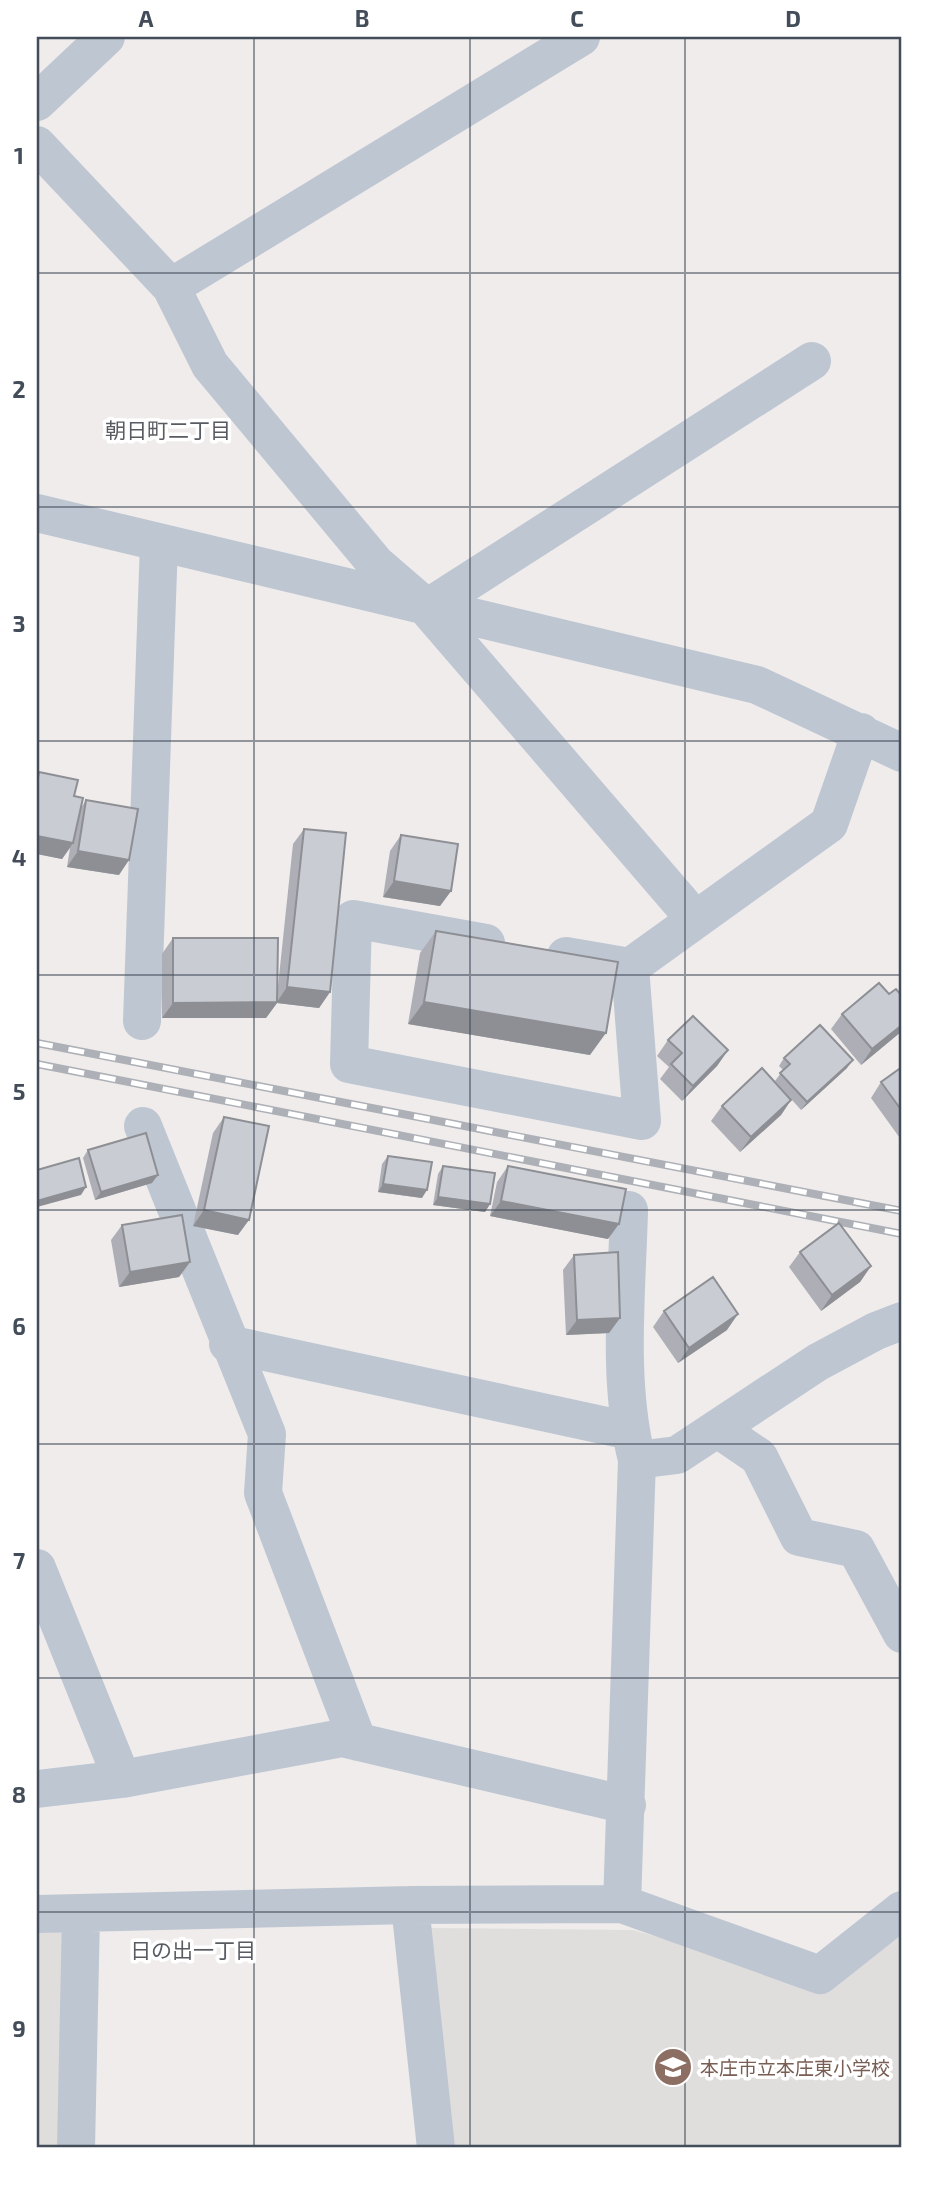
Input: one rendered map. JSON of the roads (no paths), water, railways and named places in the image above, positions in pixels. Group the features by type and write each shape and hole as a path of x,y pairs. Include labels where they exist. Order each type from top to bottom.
{"street":[{"path":"37,102 106,37"},
{"path":"172,287 581,37"},
{"path":"37,145 172,287 210,365 376,564 428,608 695,919"},
{"path":"428,608 812,361"},
{"path":"37,513 757,685 902,753"},
{"path":"142,1021 159,543"},
{"path":"630,968 642,1121 349,1064 353,919 630,968 829,824 861,732"},
{"path":"143,1126 228,1344 267,1434 263,1493 358,1742"},
{"path":"622,1904 627,1805 634,1446 625,1336 629,1210"},
{"path":"228,1344 677,1455 818,1362 876,1331 902,1321"},
{"path":"718,1429 759,1457 799,1537 856,1549 902,1634"},
{"path":"37,1568 122,1779"},
{"path":"37,1789 122,1779 342,1738 627,1805"},
{"path":"37,1914 410,1905 622,1904 820,1975 902,1910"},
{"path":"410,1905 436,2148"},
{"path":"76,2148 81,1915"}],"railway":[{"path":"37,1043 902,1211"},
{"path":"37,1064 902,1234"}],"place":[{"name":"本庄市立本庄東小学校","path":"673,2067"}],"district":[{"name":"朝日町二丁目","path":"168,429"},
{"name":"日の出一丁目","path":"193,1949"}]}
